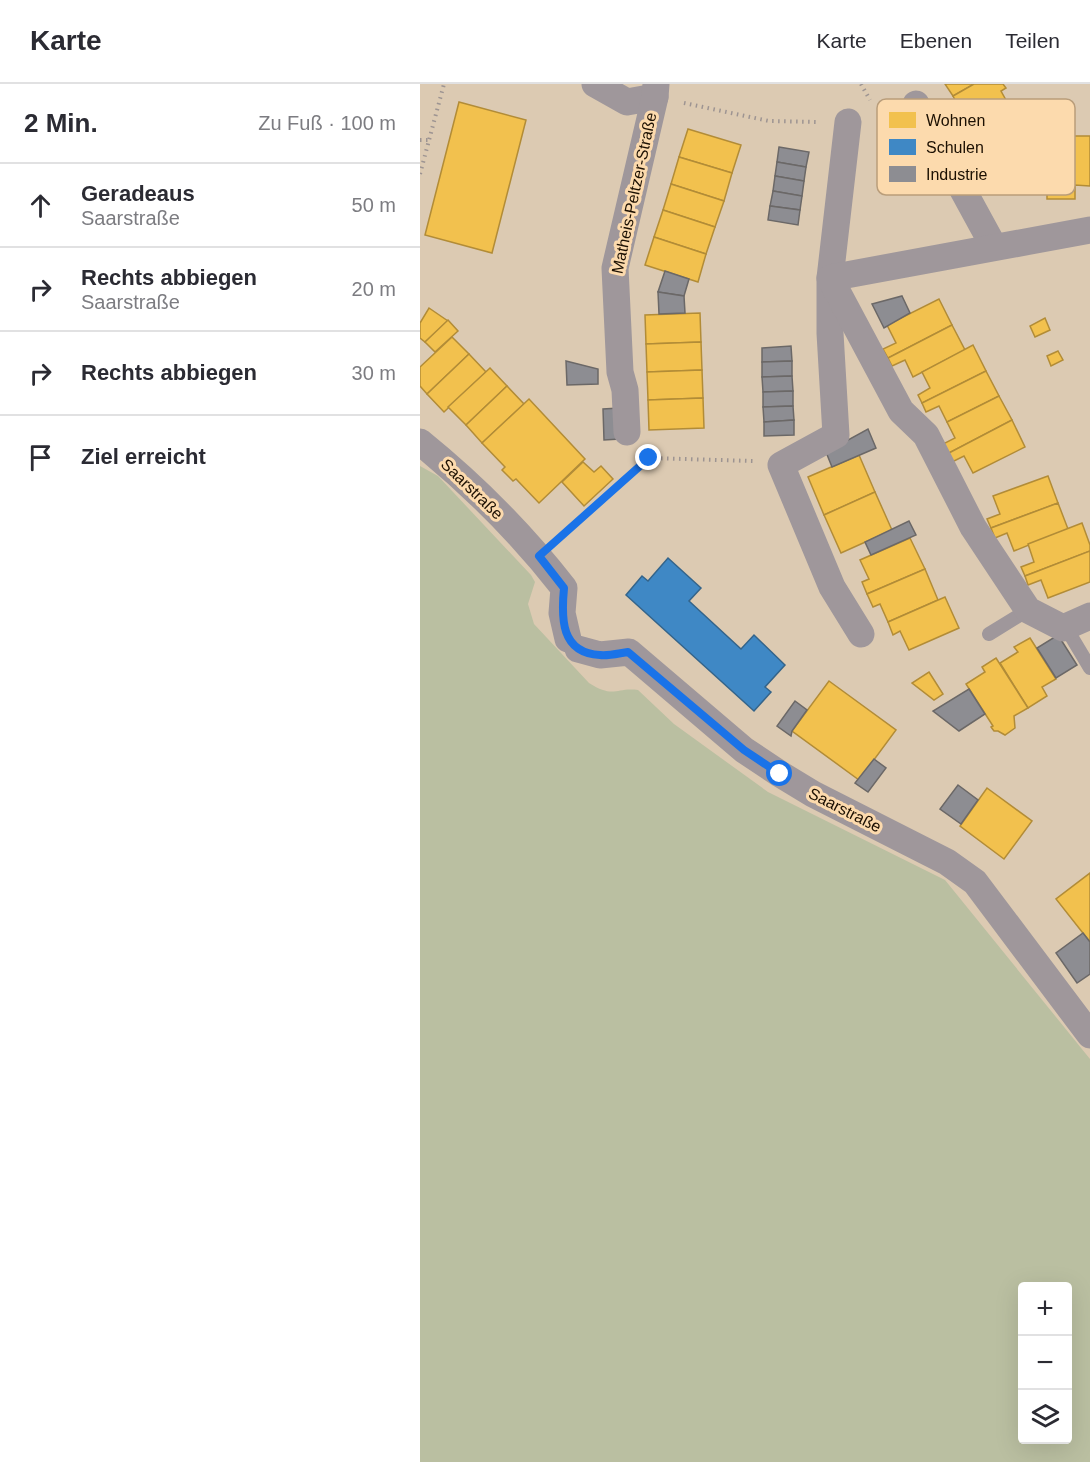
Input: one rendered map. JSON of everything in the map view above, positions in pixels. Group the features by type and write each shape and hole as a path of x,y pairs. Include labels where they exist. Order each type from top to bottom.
{"street":[{"name":"Matheis-Peltzer-Straße","path":"595,84 627,102 656,91"},
{"name":"Matheis-Peltzer-Straße","path":"627,432 624,390 620,372 615,268 656,91"},
{"path":"848,122 830,278 830,333 836,435 781,465 832,587 861,634"},
{"path":"966,195 994,247"},
{"path":"830,278 1090,230"},
{"path":"830,278 902,411 926,435 973,527 1028,610 1063,627 1090,616"},
{"name":"Saarstraße","path":"420,442 456,471 539,556 564,588 562,613 573,644 600,655 628,652 744,750 780,774 813,794 947,862 975,882 1090,1035"}],"lane":[{"path":"989,634 1028,610"},
{"path":"1065,626 1090,668"}],"path":[{"path":"420,174 444,84"},
{"path":"656,91 769,121 848,122"},
{"path":"420,140 429,140"},
{"path":"627,432 649,458"},
{"path":"539,556 649,458 751,460 781,465"}],"green space":[{"path":"420,466 438,476 531,575 535,582 528,604 534,624 589,683 597,688 610,691 638,690 674,724 768,792 945,880 1090,1059 1090,1462 420,1462"}],"building: Wohnen":[{"path":"945,84 974,84 953,96"},
{"path":"974,84 1003,84 1006,88 1001,91 1005,99 955,99 953,96"},
{"path":"459,102 526,120 492,253 425,235"},
{"path":"688,129 741,145 732,173 679,157"},
{"path":"1075,136 1090,136 1090,186 1075,185"},
{"path":"679,157 732,173 724,201 671,184"},
{"path":"671,184 724,201 715,227 663,210"},
{"path":"1047,195 1075,195 1075,199 1047,199"},
{"path":"663,210 715,227 706,254 654,237"},
{"path":"654,237 706,254 698,282 645,265"},
{"path":"939,299 952,325 888,358 883,349 896,343 887,325"},
{"path":"429,308 448,321 425,342 420,338 420,323"},
{"path":"700,313 701,342 646,344 645,315"},
{"path":"1045,318 1050,330 1035,337 1030,326"},
{"path":"448,320 458,331 435,352 425,342"},
{"path":"952,325 965,350 913,377 905,360 892,366 888,358"},
{"path":"452,337 469,354 427,394 420,386 420,367"},
{"path":"701,342 702,370 647,372 646,344"},
{"path":"973,345 986,371 922,403 918,395 930,388 922,372"},
{"path":"1058,351 1063,360 1051,366 1047,356"},
{"path":"469,354 486,372 444,412 427,394"},
{"path":"490,368 507,386 466,425 448,407"},
{"path":"702,370 703,398 648,400 647,372"},
{"path":"986,371 999,396 947,422 939,406 926,412 922,403"},
{"path":"507,386 524,404 482,443 466,425"},
{"path":"999,396 1012,420 947,454 943,444 955,438 947,422"},
{"path":"703,398 704,428 649,430 648,400"},
{"path":"529,399 585,459 539,503 516,479 513,481 502,470 505,467 482,443"},
{"path":"1012,420 1025,447 973,473 964,456 952,462 947,454"},
{"path":"859,455 875,492 824,515 808,477"},
{"path":"583,462 594,472 601,466 613,479 584,506 562,482"},
{"path":"1048,476 1058,503 991,528 987,519 1000,514 993,496"},
{"path":"875,492 892,530 841,553 824,515"},
{"path":"1058,503 1068,529 1014,551 1007,533 995,538 991,528"},
{"path":"1082,523 1090,551 1025,576 1021,567 1034,562 1028,544"},
{"path":"910,538 925,569 867,594 862,582 869,579 860,560"},
{"path":"1090,551 1090,582 1048,598 1041,580 1028,585 1025,576"},
{"path":"925,569 938,600 888,622 880,604 873,607 867,594"},
{"path":"945,597 959,628 909,650 900,631 893,635 888,622"},
{"path":"1030,638 1056,679 1042,687 1047,696 1028,708 1000,663 1018,652 1014,647"},
{"path":"996,658 1028,708 1014,716 1015,728 1005,735 994,731 966,684 985,672 982,667"},
{"path":"929,672 943,694 934,700 912,683"},
{"path":"829,681 896,730 859,780 792,731"},
{"path":"987,788 1032,821 1004,859 960,826"},
{"path":"1090,873 1090,942 1056,899"}],"building: Schulen":[{"path":"668,558 701,588 689,601 741,649 754,635 785,665 765,687 771,692 754,711 626,595 642,576 648,581"}],"building: Industrie":[{"path":"779,147 809,152 806,167 777,162"},
{"path":"777,162 806,167 804,181 775,176"},
{"path":"775,176 804,181 802,196 773,191"},
{"path":"773,191 802,196 800,210 770,206"},
{"path":"770,206 800,210 798,225 768,220"},
{"path":"665,271 689,279 684,296 658,292"},
{"path":"658,292 684,296 685,313 659,314"},
{"path":"902,296 910,313 884,328 872,304"},
{"path":"791,346 792,361 762,362 762,348"},
{"path":"566,361 598,369 598,384 567,385"},
{"path":"792,361 792,376 762,377 762,362"},
{"path":"792,376 793,391 763,392 762,377"},
{"path":"793,391 793,406 763,407 763,392"},
{"path":"793,406 794,420 764,422 763,407"},
{"path":"619,408 620,439 604,440 603,409"},
{"path":"794,420 794,435 764,436 764,422"},
{"path":"868,429 876,448 832,467 826,452"},
{"path":"909,521 916,535 871,555 865,542"},
{"path":"1058,635 1077,665 1056,678 1037,648"},
{"path":"969,689 985,714 959,731 933,711"},
{"path":"795,701 807,710 791,736 777,726"},
{"path":"874,759 886,768 868,792 855,783"},
{"path":"958,785 978,800 961,824 940,809"},
{"path":"1083,933 1090,942 1090,974 1077,983 1056,953"}],"route":[{"path":"649,458 539,556 564,588 562,613 568,639 578,649 600,655 628,652 744,750 780,774"}]}
